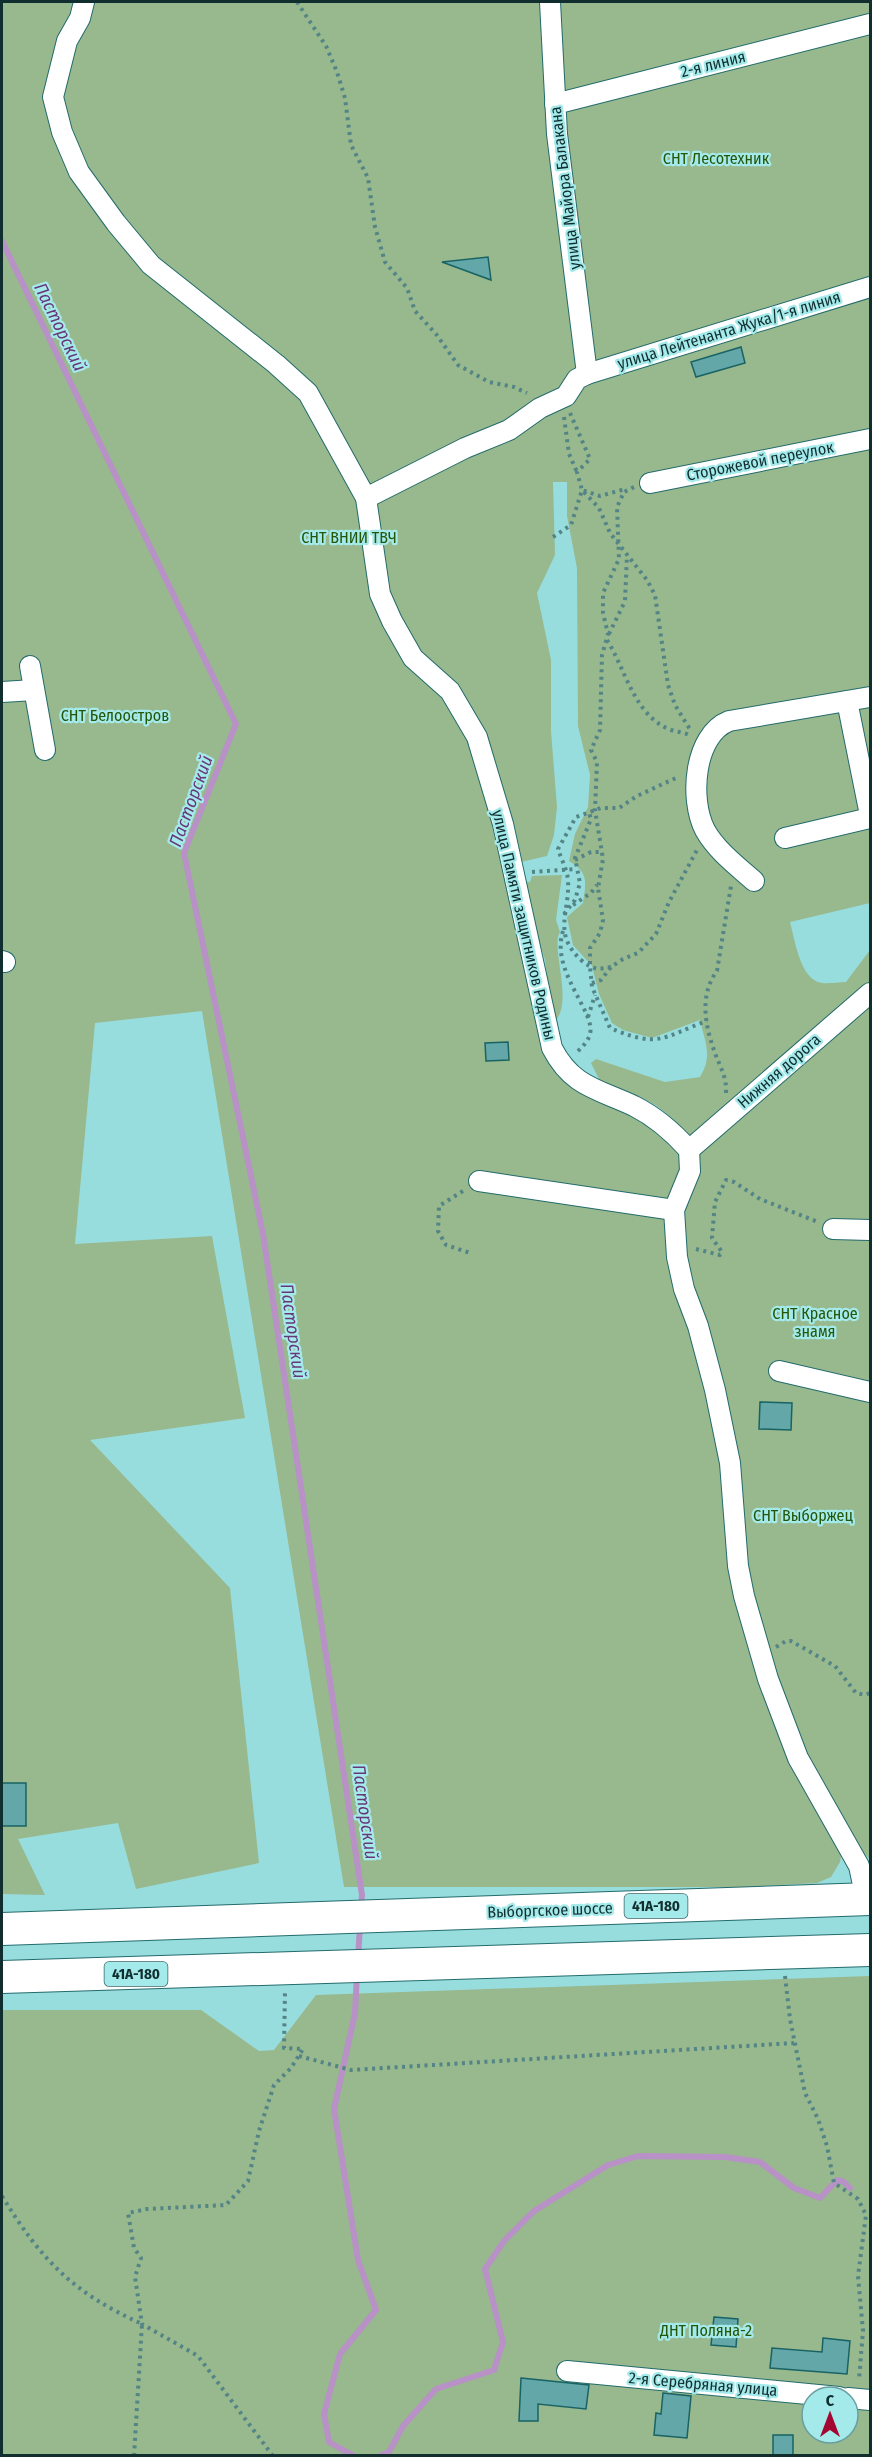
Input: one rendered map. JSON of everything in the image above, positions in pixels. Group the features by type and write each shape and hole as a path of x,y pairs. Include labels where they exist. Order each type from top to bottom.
{"main road":[{"name":"Выборгское шоссе","path":"2,1929 868,1899"},
{"name":"41А-180","path":"2,1977 870,1950"}],"street":[{"name":"улица Памяти защитников Родины","path":"84,2 80,18 67,41 53,97 62,132 79,172 116,223 151,265 276,364 308,393 366,498 380,594 403,644 413,658 450,691 477,737 503,824 552,1048 560,1063 577,1081 636,1107 660,1121 689,1150"},
{"name":"улица Майора Балакана","path":"550,2 555,104 587,374"},
{"name":"2-я линия","path":"555,104 870,24"},
{"name":"улица Лейтенанта Жука/1-я линия","path":"587,374 870,287"},
{"path":"366,498 465,448 509,430 554,407 566,396 577,379 587,374"},
{"name":"Сторожевой переулок","path":"643,485 870,439"},
{"path":"30,666 45,750"},
{"path":"2,692 34,690"},
{"path":"754,881 732,861 705,829 697,783 707,739 719,725 729,721 870,697"},
{"path":"785,838 870,817 847,701"},
{"name":"Нижняя дорога","path":"689,1150 870,993"},
{"path":"689,1150 690,1171 674,1210 680,1275 702,1341 715,1390 729,1463 738,1566 760,1652 798,1758 859,1866 868,1899"},
{"path":"479,1181 674,1210"},
{"path":"833,1228 870,1230"},
{"path":"779,1371 870,1392"},
{"name":"2-я Серебряная улица","path":"567,2371 800,2393"}],"path":[{"path":"297,2 326,46 337,72 345,98 351,145 368,178 375,227 385,262 407,288 415,311 436,334 451,359 466,372 489,382 514,387 554,407 582,490 599,508 619,545 655,595 668,685 675,705 696,737 670,730 642,710 621,662 607,640"},
{"path":"569,409 590,459 577,472"},
{"path":"582,490 600,496 643,485"},
{"path":"608,634 603,613 603,593 619,559 618,503 624,492 643,485"},
{"path":"553,537 571,525 582,490"},
{"path":"627,554 625,601 608,634 602,655 600,730 591,750 597,762 595,810 603,852 598,885 603,920 600,933 590,948 592,983 610,1028 648,1040 673,1036 707,1021"},
{"path":"703,755 673,781 637,796 619,808 595,810 576,817 558,849 566,871 564,931 569,948 590,967 600,970 638,953 656,934 705,829"},
{"path":"572,905 580,883 574,860 591,819 589,813"},
{"path":"574,860 591,852 603,852"},
{"path":"724,1120 726,1084 707,1021 704,1003 709,982 717,971 727,922 732,861"},
{"path":"513,873 575,869"},
{"path":"564,914 598,885"},
{"path":"560,1063 585,1044 591,1033 588,1017 574,994 567,973 560,944 564,931"},
{"path":"592,983 602,980 611,967"},
{"path":"588,1017 596,994"},
{"path":"692,1248 720,1255 722,1252 712,1238 715,1202 726,1180 734,1182 760,1199 833,1228"},
{"path":"470,1253 446,1245 438,1231 439,1206 479,1181"},
{"path":"760,1652 770,1651 786,1641 791,1641 835,1666 856,1693 865,1695 870,1693"},
{"path":"784,1964 794,2043 805,2093 818,2119 827,2146 834,2183 858,2199 866,2215 858,2276 863,2331 855,2385"},
{"path":"134,2456 142,2324 141,2304 135,2277 141,2258 134,2248 128,2213 147,2209 226,2205 248,2181 259,2131 274,2085 291,2068 303,2049 284,2048 278,1969"},
{"path":"298,2056 351,2070 794,2043"},
{"path":"2,2196 24,2233 64,2278 111,2310 142,2324 198,2356 273,2456"}],"green space":[{"path":"2,2 870,2 870,903 790,922 800,958 808,975 822,983 846,982 870,950 870,1860 859,1847 842,1850 840,1862 831,1877 817,1883 745,1887 344,1887 202,1011 95,1023 75,1244 212,1236 245,1418 90,1440 230,1588 259,1863 136,1889 118,1823 18,1839 45,1895 2,1894","holes":["553,482 567,482 567,516 577,568 578,726 590,775 588,807 575,834 569,861 580,870 585,879 583,903 567,917 573,945 592,966 599,994 612,1023 623,1030 652,1038 700,1020 707,1056 700,1077 665,1082 596,1059 591,1063 600,1081 641,1097 661,1109 691,1140 557,1057 512,864 547,856 554,835 557,807 551,731 551,660 537,593 555,555"]},
{"path":"562,875 556,920 560,932 558,949 562,1001 555,1021 552,1014 545,960 521,882 530,882 532,876"},
{"name":"ДНТ Поляна-2","path":"870,1976 870,2455 2,2456 2,2010 201,2010 259,2051 274,2050 316,1995"}],"building":[{"path":"488,257 491,280 442,262"},
{"path":"741,347 745,363 696,377 691,362"},
{"path":"508,1042 509,1060 486,1061 485,1043"},
{"path":"760,1402 792,1403 791,1430 759,1429"},
{"path":"2,1783 26,1783 26,1826 2,1826"},
{"path":"714,2317 738,2319 736,2347 711,2345"},
{"path":"823,2338 850,2341 847,2374 770,2368 772,2348 822,2352"},
{"path":"521,2378 589,2385 586,2409 538,2404 538,2421 519,2421"},
{"path":"663,2393 691,2396 687,2438 654,2435 656,2413 661,2414"},
{"path":"773,2435 793,2435 793,2456 773,2456"}],"waterway":[{"name":"Пасторский","path":"2,241 236,724 184,853 263,1234 362,1895 361,1907"},
{"name":"Пасторский","path":"358,1958 360,1926"},
{"name":"Пасторский","path":"354,2456 329,2442 324,2414 340,2354 376,2310 358,2260 334,2109 355,2013 357,1974"},
{"path":"380,2456 389,2452 403,2426 436,2389 494,2370 503,2342 485,2269 504,2241 534,2211 608,2165 638,2156 725,2157 760,2162 794,2188 820,2198 837,2180 844,2182 850,2188"}],"park label":[{"name":"СНТ Лесотехник","path":"716,158"},
{"name":"СНТ ВНИИ ТВЧ","path":"349,537"},
{"name":"СНТ Белоостров","path":"115,715"},
{"name":"СНТ Красное знамя","path":"815,1322"},
{"name":"СНТ Выборжец","path":"803,1515"}]}
